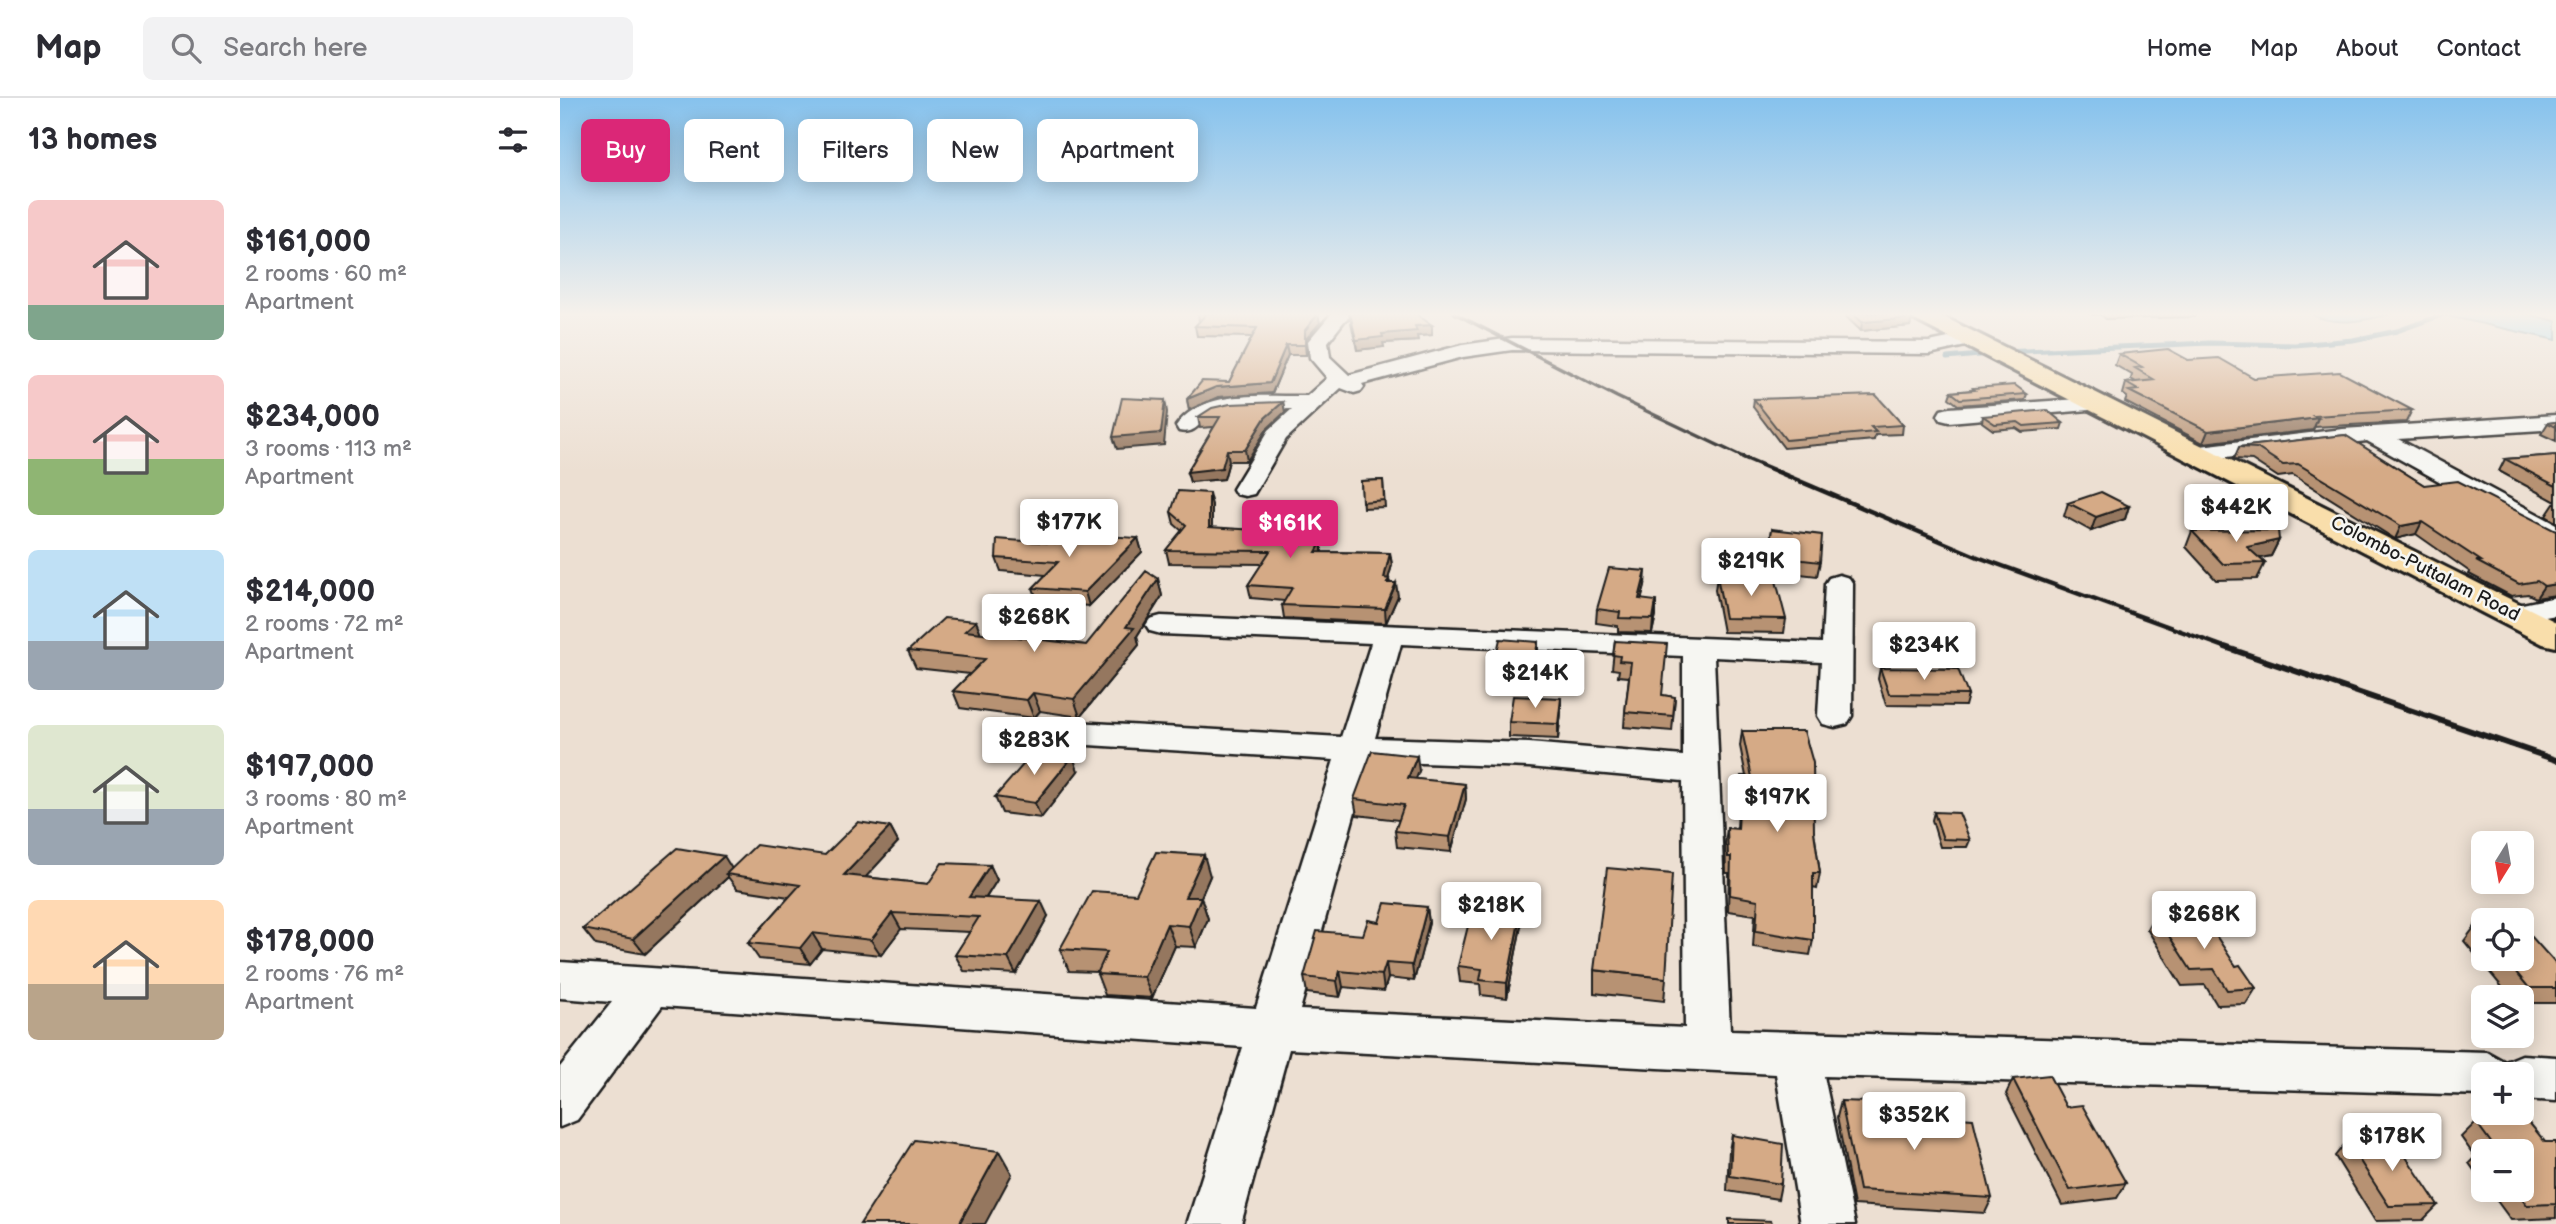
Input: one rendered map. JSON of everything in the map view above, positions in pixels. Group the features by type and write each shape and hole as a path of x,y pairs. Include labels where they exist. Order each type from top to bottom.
{"highway":[{"name":"Colombo-Puttalam Road","path":"2018,366 2394,552 2556,636"}],"street":[{"path":"1328,366 1347,382"},
{"path":"1245,489 1277,435 1312,402 1347,382 1410,366"},
{"path":"1187,426 1203,411 1239,404 1312,402"},
{"path":"1949,415 2093,404"},
{"path":"2192,454 2371,434 2556,422"},
{"path":"2371,434 2556,535"},
{"path":"1835,716 1839,584"},
{"path":"2513,614 2556,606"},
{"path":"1161,625 1837,653"},
{"path":"1214,1224 1389,634"},
{"path":"1698,648 1708,1049"},
{"path":"1039,731 1354,750 1529,755 1701,770"},
{"path":"560,980 1270,1029 1796,1054 2471,1074"},
{"path":"560,1104 652,985"},
{"path":"1796,1054 1828,1224"},
{"path":"2534,1078 2556,1079"}],"building":[{"path":"1238,366 1277,366 1270,383 1216,387 1187,399 1202,381 1229,382"},
{"path":"2139,366 2232,366 2254,378 2340,372 2412,410 2314,416 2318,418 2208,431 2129,391 2138,390 2126,383 2155,380 2135,368 2142,367"},
{"path":"2015,385 2027,394 1960,399 1951,392 1975,390 1973,388"},
{"path":"1876,395 1903,425 1871,427 1876,432 1786,440 1754,399"},
{"path":"1122,398 1165,400 1161,433 1113,437"},
{"path":"1283,402 1265,418 1245,450 1227,450 1222,468 1187,472 1220,417 1198,417 1212,408 1230,404"},
{"path":"2047,410 2063,423 2024,426 2018,422 1995,424 1983,416"},
{"path":"2345,435 2424,485 2458,481 2556,531 2556,584 2544,586 2537,581 2519,584 2476,561 2481,561 2422,522 2401,526 2298,464 2283,465 2257,448 2239,447"},
{"path":"2556,455 2556,486 2505,459"},
{"path":"1383,480 1384,500 1362,502 1361,481"},
{"path":"1178,491 1209,493 1209,527 1320,534 1320,545 1316,552 1390,553 1384,578 1389,579 1387,583 1396,583 1385,609 1282,605 1292,588 1248,585 1270,551 1166,550 1186,525 1171,512"},
{"path":"2101,492 2129,506 2096,517 2068,503"},
{"path":"1772,529 1822,535 1820,562 1768,556"},
{"path":"2278,530 2279,540 2247,547 2265,563 2223,564 2192,531"},
{"path":"1074,534 1138,538 1085,592 1033,588 1058,562 996,558 997,539 1065,544"},
{"path":"1609,568 1646,571 1639,599 1656,601 1653,619 1619,618 1620,612 1597,609"},
{"path":"1146,571 1158,579 1126,627 1134,628 1074,699 1033,693 1027,700 953,691 985,659 908,651 944,618 976,621 965,631 1086,645"},
{"path":"1717,576 1775,577 1786,619 1725,618"},
{"path":"1500,639 1538,642 1531,676 1492,673"},
{"path":"1615,641 1667,644 1662,695 1675,697 1673,716 1625,712 1631,662 1619,661 1620,656 1613,655"},
{"path":"1880,668 1958,669 1968,695 1889,694"},
{"path":"1513,696 1561,698 1558,724 1509,722"},
{"path":"1742,731 1804,731 1813,763 1814,832 1820,873 1813,873 1813,940 1756,931 1758,900 1730,895 1731,857 1728,857 1727,828 1738,829 1741,776 1752,777"},
{"path":"1035,751 1073,756 1035,803 995,797"},
{"path":"1372,751 1417,756 1408,778 1465,784 1450,837 1395,831 1404,805 1354,799"},
{"path":"1934,812 1959,813 1970,840 1943,839"},
{"path":"858,822 890,827 844,875 928,884 942,863 990,865 969,897 1041,901 1008,958 955,955 979,917 892,913 871,940 812,933 800,948 748,943 800,885 726,874 756,845 825,855"},
{"path":"677,848 724,856 633,939 583,929"},
{"path":"1156,852 1204,855 1185,897 1201,897 1189,926 1167,924 1144,977 1097,974 1107,952 1060,949 1092,891 1136,894"},
{"path":"1607,868 1672,874 1666,978 1594,970"},
{"path":"1385,903 1427,907 1412,965 1386,963 1382,975 1340,971 1337,981 1304,977 1317,931 1363,935 1368,920 1379,922"},
{"path":"1473,906 1521,911 1507,983 1480,980 1482,969 1458,966"},
{"path":"2181,912 2189,926 2209,925 2236,966 2240,965 2256,988 2227,990 2214,969 2191,970 2155,914"},
{"path":"2534,939 2556,964 2556,988 2534,988 2534,985 2527,985 2515,971 2534,971"},
{"path":"2049,1075 2066,1107 2082,1105 2126,1183 2070,1190 2013,1079"},
{"path":"1841,1101 1898,1103 1900,1114 1973,1119 1992,1198 1859,1190"},
{"path":"2478,1125 2531,1125 2545,1142 2556,1142 2556,1204 2527,1205 2525,1202 2534,1202 2534,1139 2488,1139"},
{"path":"1732,1135 1783,1144 1781,1184 1730,1176"},
{"path":"2394,1139 2438,1205 2389,1206 2347,1141"},
{"path":"914,1140 999,1151 959,1224 860,1224"},
{"path":"1729,1219 1771,1221 1772,1224 1729,1224"}],"railway":[{"path":"1556,366 1747,459"},
{"path":"1743,457 1978,557 2230,649"},
{"path":"2225,647 2556,760"}]}
